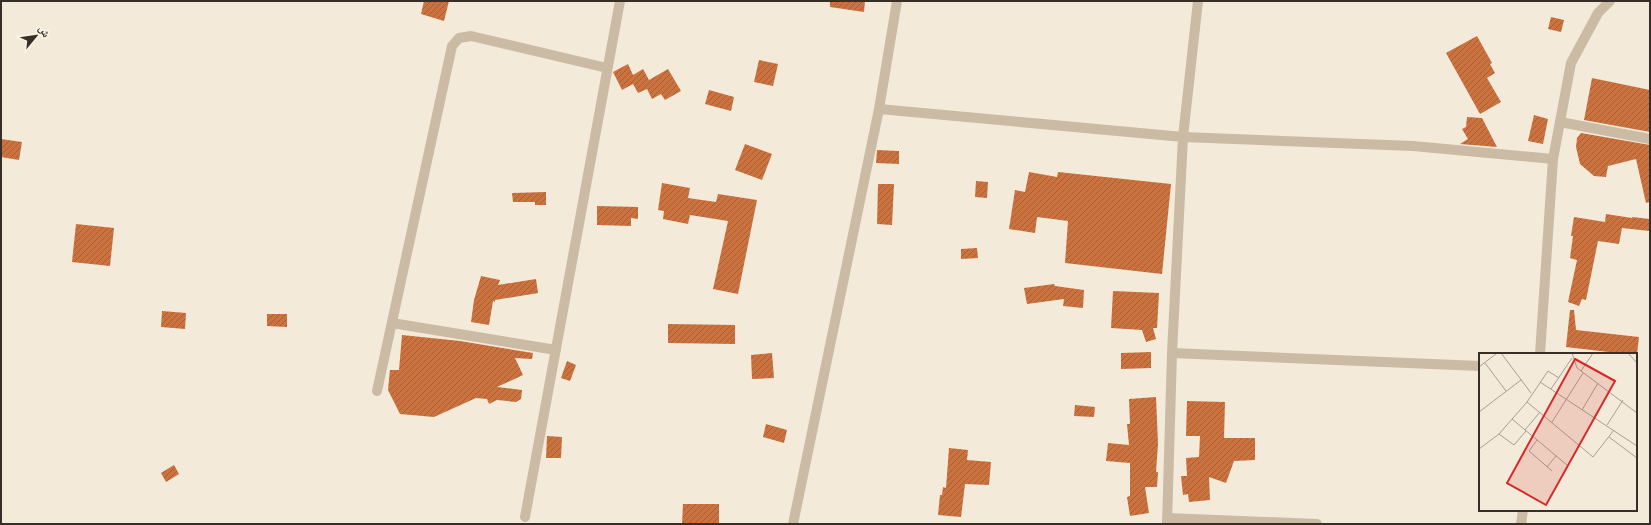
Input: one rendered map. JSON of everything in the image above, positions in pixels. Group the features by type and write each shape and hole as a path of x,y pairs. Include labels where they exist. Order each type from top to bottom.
{"street":[{"path":"525,517 620,1"},
{"path":"793,524 879,109 898,1"},
{"path":"1198,1 1183,137 1172,353 1167,521 1317,524"},
{"path":"1540,353 1553,159 1571,63 1598,13 1610,1"},
{"path":"377,391 452,46 459,38 470,36 607,68"},
{"path":"879,109 1183,137 1413,146 1553,159"},
{"path":"1560,122 1650,139"},
{"path":"392,323 556,350"},
{"path":"1172,353 1479,366"},
{"path":"1521,524 1522,511"}],"building":[{"path":"424,1 449,1 444,21 421,14"},
{"path":"830,1 865,1 864,12 830,7"},
{"path":"1551,17 1564,20 1561,32 1548,29"},
{"path":"1477,36 1492,63 1490,64 1495,73 1487,78 1501,102 1480,114 1446,53"},
{"path":"759,60 778,64 773,86 754,82"},
{"path":"628,64 633,75 643,69 649,80 668,69 681,91 665,100 661,94 652,99 647,89 638,93 633,84 622,90 613,72"},
{"path":"1592,78 1650,90 1650,132 1584,120"},
{"path":"709,90 734,97 731,111 705,104"},
{"path":"1534,115 1548,119 1543,144 1528,141"},
{"path":"1467,117 1482,118 1497,147 1460,144 1468,139 1462,129 1466,127"},
{"path":"1581,133 1650,145 1650,202 1646,203 1636,159 1608,166 1606,177 1594,176 1580,164 1576,147 1577,138"},
{"path":"1,139 22,142 19,160 1,157"},
{"path":"745,144 772,154 762,180 735,170"},
{"path":"877,150 899,151 899,164 876,163"},
{"path":"1029,172 1057,177 1058,172 1171,184 1162,274 1065,263 1068,221 1037,217 1035,233 1009,229 1015,190 1025,192"},
{"path":"976,181 988,182 987,198 975,197"},
{"path":"662,183 690,188 688,198 716,202 718,194 757,200 738,294 713,289 728,221 690,215 688,224 663,219 664,211 658,210"},
{"path":"878,184 894,184 892,225 877,224"},
{"path":"546,192 546,205 535,205 535,202 513,202 512,193"},
{"path":"597,206 638,207 638,219 631,218 631,226 597,225"},
{"path":"1606,214 1650,219 1650,231 1622,228 1619,244 1598,241 1586,300 1582,299 1579,306 1568,302 1577,260 1570,258 1574,217 1605,222"},
{"path":"76,224 114,228 110,266 72,262"},
{"path":"977,248 978,258 961,259 961,249"},
{"path":"481,276 500,280 498,285 536,279 538,293 495,300 495,302 493,301 489,325 471,322 474,300"},
{"path":"1054,284 1055,286 1084,290 1083,308 1063,306 1064,299 1027,304 1024,288"},
{"path":"1113,291 1159,293 1157,328 1153,328 1156,339 1146,342 1142,330 1111,328"},
{"path":"1570,310 1574,310 1576,330 1639,337 1637,354 1566,347"},
{"path":"162,311 186,313 185,329 161,327"},
{"path":"267,314 287,314 287,327 267,326"},
{"path":"668,324 735,325 735,344 668,343"},
{"path":"402,335 460,341 533,353 532,359 515,358 523,375 497,387 522,390 521,399 516,402 497,400 489,404 487,399 476,398 434,417 400,414 388,390 390,370 399,370"},
{"path":"1151,352 1151,368 1121,369 1121,353"},
{"path":"772,353 774,378 752,379 751,355"},
{"path":"567,361 576,365 570,381 561,378"},
{"path":"1156,397 1158,444 1156,472 1158,472 1157,487 1145,487 1149,513 1130,516 1127,497 1130,496 1130,463 1106,461 1108,443 1129,445 1127,424 1130,424 1129,399"},
{"path":"1187,401 1225,402 1224,438 1255,438 1255,460 1234,461 1226,483 1209,477 1210,500 1189,502 1188,494 1183,495 1181,476 1187,476 1186,458 1199,457 1200,436 1186,436"},
{"path":"1075,405 1095,407 1094,417 1074,416"},
{"path":"766,424 787,430 784,443 763,437"},
{"path":"547,436 562,437 561,458 546,458"},
{"path":"949,448 968,450 967,460 991,462 989,485 965,484 961,517 938,515 940,495 942,495 943,487 946,488"},
{"path":"174,465 179,474 166,482 161,473"},
{"path":"683,504 719,504 719,524 682,524"}]}
